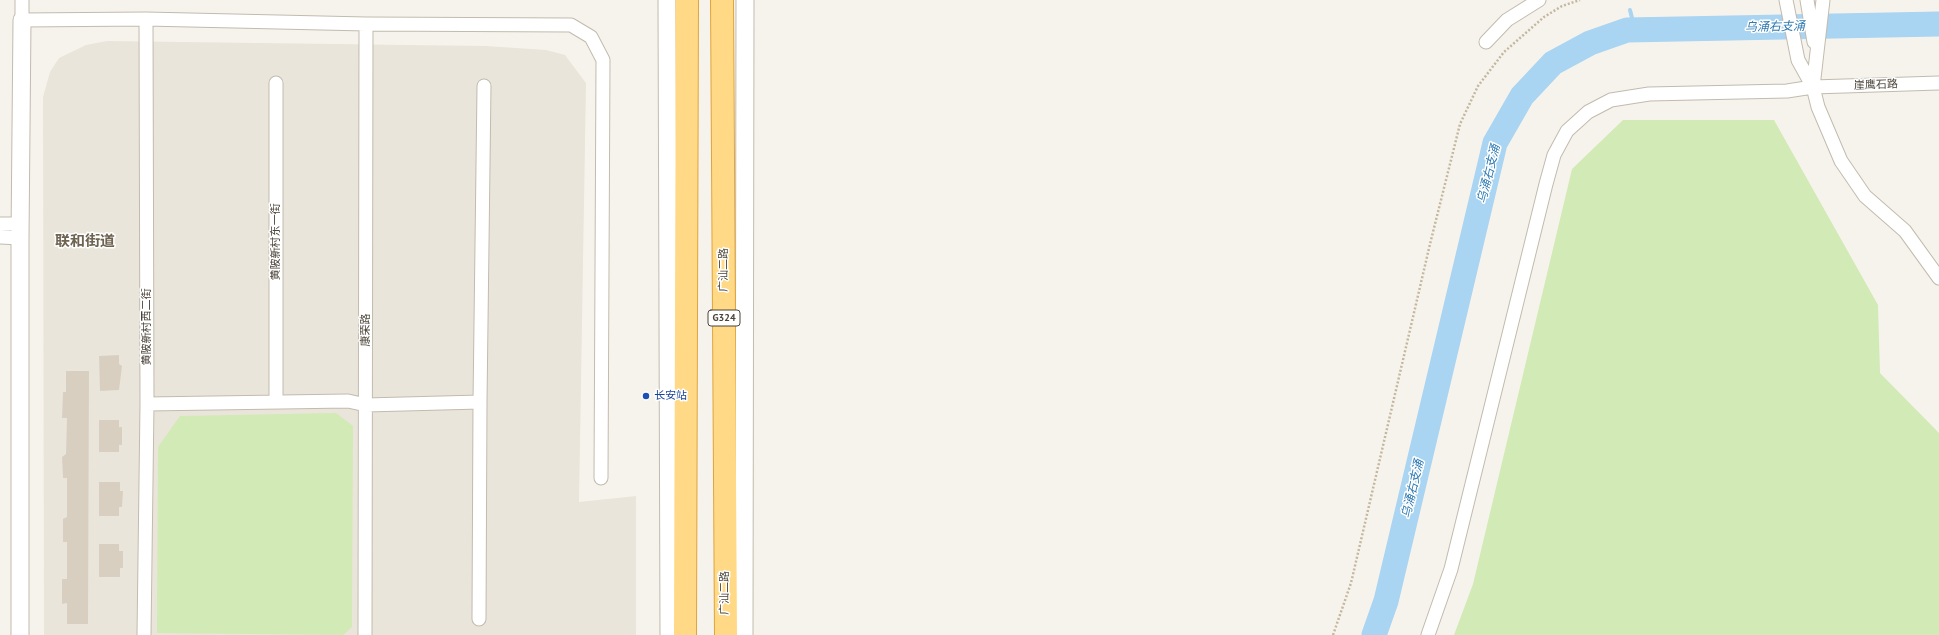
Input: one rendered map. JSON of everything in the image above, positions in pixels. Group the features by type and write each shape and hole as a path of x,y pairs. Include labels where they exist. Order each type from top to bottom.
{"highway":[{"path":"685,635 687,0"},
{"name":"广汕二路","path":"722,0 726,635"}],"street":[{"path":"20,635 20,231 22,0"},
{"path":"667,0 669,635"},
{"path":"744,635 745,0"},
{"path":"1486,42 1507,20 1539,0"},
{"path":"1786,0 1798,60 1814,87"},
{"path":"1807,0 1817,58"},
{"path":"1823,0 1814,87 1818,107 1841,161 1852,179 1865,196 1905,231 1939,278"},
{"path":"22,20 146,19 366,24 571,24 591,37 603,60 601,478"},
{"name":"黄陂新村西二街","path":"144,635 147,404 146,19"},
{"name":"康荣路","path":"365,635 366,24"},
{"name":"黄陂新村东一街","path":"276,83 276,402"},
{"name":"崖鹰石路","path":"1428,635 1451,569 1554,154 1567,131 1588,112 1611,100 1649,94 1786,91 1814,87 1939,83"},
{"path":"479,619 484,86"},
{"path":"0,224 20,231"},
{"path":"0,237 20,231"},
{"path":"147,404 348,401 366,405 480,402"}],"path":[{"path":"1333,635 1351,583 1430,244 1460,124 1478,86 1504,52 1544,17 1562,6 1580,0"}],"shaded area":[{"path":"107,41 486,46 546,50 565,55 586,83 579,502 636,496 636,635 44,635 43,97 50,72 59,58 86,45"}],"green space":[{"path":"1623,120 1774,120 1878,305 1880,373 1939,433 1939,635 1454,635 1473,584 1572,169"},
{"path":"336,413 353,426 352,627 343,635 157,633 158,447 180,416"}],"building":[{"path":"119,355 119,364 122,366 119,390 100,391 99,356"},
{"path":"66,371 89,371 88,624 67,624 67,603 62,604 62,579 67,579 67,542 63,542 63,519 67,517 67,478 63,478 62,457 66,454 67,418 62,418 63,392 66,392"},
{"path":"99,420 119,420 119,427 122,427 122,445 119,445 119,452 99,452"},
{"path":"99,482 120,482 120,491 123,491 122,507 119,507 119,516 99,516"},
{"path":"99,544 119,544 119,551 123,551 123,568 120,568 120,577 99,577"}],"waterway":[{"path":"1630,10 1635,30"},
{"name":"乌涌右支涌","path":"1374,635 1386,601 1495,143 1522,96 1553,63 1590,43 1627,30 1939,24"}],"place":[{"name":"长安站","path":"646,396"}],"district":[{"name":"联和街道","path":"85,242"}]}
